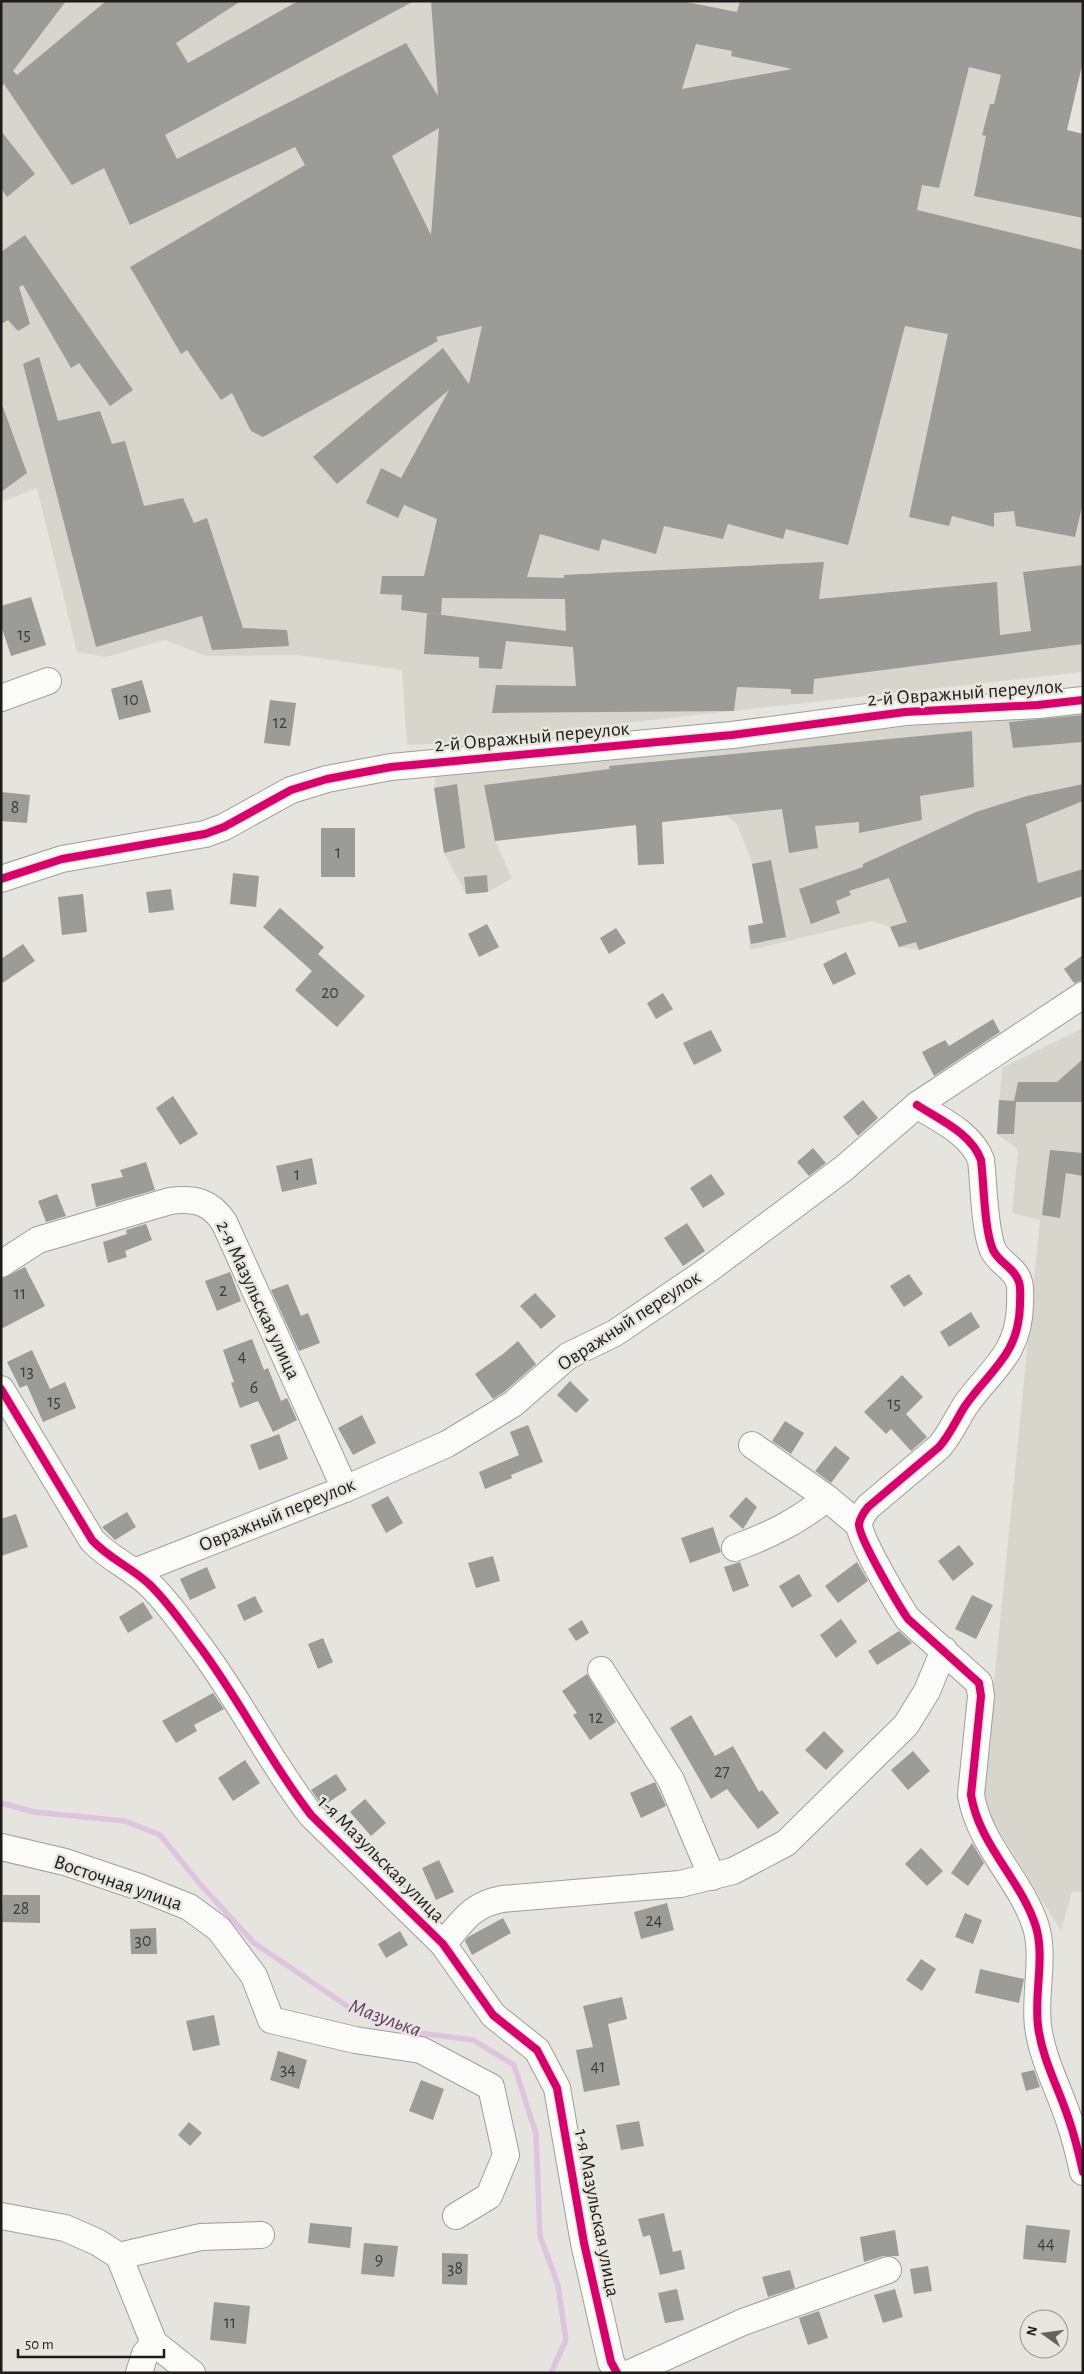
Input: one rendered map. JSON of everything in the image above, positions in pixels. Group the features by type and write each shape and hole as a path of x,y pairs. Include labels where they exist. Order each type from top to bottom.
{"street":[{"path":"1,698 48,681"},
{"name":"2-й Овражный переулок","path":"1,879 62,859 205,834 224,827 291,790 328,779 390,767 732,735 905,712 1038,705 1083,700"},
{"name":"Овражный переулок","path":"134,1572 345,1490 447,1444 513,1404 568,1356 615,1333 705,1272 843,1169 917,1105 1083,994"},
{"path":"917,1105 958,1131 977,1149 981,1160 990,1242 1000,1261 1016,1274 1020,1283 1020,1312 1010,1349 997,1369 966,1405 948,1437 939,1447 868,1507 859,1525 860,1532 899,1606 921,1631 979,1683 981,1696 971,1794 973,1809 979,1825 1028,1908 1036,1927 1038,1941 1036,2001 1038,2027 1045,2058 1077,2144 1083,2172"},
{"name":"2-я Мазульская улица","path":"1,1264 38,1240 170,1201 187,1199 208,1205 224,1222 345,1490"},
{"name":"1-я Мазульская улица","path":"1,1389 92,1540 109,1557 134,1572 150,1585 198,1644 249,1719 295,1795 311,1815 443,1944 493,2015 537,2050 557,2088 584,2242 611,2362 617,2373"},
{"path":"752,1445 827,1498 859,1525"},
{"path":"735,1548 773,1534 806,1514 827,1498"},
{"path":"443,1944 472,1911 484,1902 680,1884 733,1871 786,1843 906,1725 927,1691 944,1650"},
{"path":"601,1670 671,1780 712,1877"},
{"name":"Восточная улица","path":"1,1847 65,1862 139,1887 189,1907 219,1929 254,1976 271,2020 355,2040 421,2050 491,2087 506,2155 489,2196 456,2216"},
{"path":"1,2216 64,2228 97,2242 120,2256 154,2343 192,2373"},
{"path":"120,2256 201,2237 261,2235"},
{"path":"630,2373 743,2322 888,2270"},
{"path":"139,2373 145,2354 154,2343"}],"shaded area":[{"path":"1,1 1083,1 1083,61 1067,130 1083,134 1083,672 435,744 407,745 402,670 297,655 206,656 165,640 106,657 77,652 37,488 1,502"},
{"path":"1083,708 1083,896 919,950 899,947 890,927 872,921 750,950 748,926 763,923 751,859 736,823 726,815 495,841 512,878 488,892 466,894 444,853 434,788 436,775"},
{"path":"1083,1028 1083,1892 1072,1892 1061,1931 982,1803 1040,1220 1012,1213 1018,1150 997,1134 1002,1068"}],"building":[{"path":"1,1 66,1 13,71 17,75 106,1 241,1 176,43 188,63 298,1 414,1 165,135 177,159 406,43 438,96 431,1 681,1 737,12 740,1 1083,1 1083,61 1067,130 1083,134 1083,218 974,196 986,136 982,135 990,104 994,104 1001,75 969,67 939,188 922,185 917,210 1083,250 1083,502 1075,537 1016,526 1014,511 994,513 994,527 952,516 949,526 909,517 948,334 905,326 848,545 786,529 783,539 728,524 723,539 664,526 656,554 602,539 599,551 540,534 527,577 564,578 564,575 824,562 819,599 997,582 1000,635 1031,631 1023,572 1083,565 1083,644 814,679 813,694 791,694 791,689 737,687 734,711 492,713 496,685 576,686 573,647 506,641 502,669 479,668 479,657 424,654 427,613 401,610 402,595 380,594 382,576 424,576 437,519 404,505 398,518 366,503 381,468 401,478 449,390 337,484 313,457 443,348 469,384 482,326 436,337 438,341 263,437 251,431 232,393 221,400 187,350 181,354 130,267 305,165 295,147 130,225 104,168 72,185 4,84 1,87","holes":["696,44 732,51 731,56 792,69 682,89","439,128 431,235 392,156","442,598 565,599 566,631 441,615"]},
{"path":"1,131 35,174 7,197 1,188"},
{"path":"25,235 133,390 110,406 79,363 71,368 23,285 19,287 30,324 18,331 8,320 1,324 1,252"},
{"path":"39,357 58,421 100,411 112,444 125,441 144,506 183,498 194,523 207,518 243,628 287,630 289,646 212,650 202,616 96,647 23,364"},
{"path":"1,407 3,407 27,473 1,492"},
{"path":"31,597 46,645 11,656 1,625 1,606"},
{"path":"142,680 151,712 119,720 111,689"},
{"path":"270,700 296,703 290,746 264,743"},
{"path":"1083,715 1083,742 1013,748 1009,722"},
{"path":"972,731 974,787 920,796 922,820 859,833 859,822 815,826 818,848 789,853 782,809 662,822 664,864 638,865 636,825 495,841 484,785 610,769 609,766"},
{"path":"457,784 465,848 444,853 434,788"},
{"path":"1083,784 1083,801 1026,824 1038,883 1083,869 1083,896 919,950 916,942 899,947 890,927 907,922 889,878 849,891 851,895 836,901 840,913 811,924 799,889 863,867 863,864 976,812 1027,796"},
{"path":"1,792 30,795 27,823 1,821"},
{"path":"321,828 355,828 355,877 321,877"},
{"path":"771,860 786,937 751,944 748,926 763,923 752,864"},
{"path":"233,873 259,876 256,907 230,904"},
{"path":"487,875 488,892 466,894 464,877"},
{"path":"171,889 174,910 149,913 146,892"},
{"path":"83,894 87,932 62,935 58,897"},
{"path":"280,908 324,947 318,954 365,996 337,1027 295,990 312,971 263,927"},
{"path":"487,924 499,947 479,957 468,934"},
{"path":"616,928 626,943 609,954 600,938"},
{"path":"23,944 35,961 1,984 1,959"},
{"path":"846,952 856,974 833,985 823,964"},
{"path":"1083,955 1083,980 1074,983 1064,969"},
{"path":"663,993 673,1009 656,1019 647,1003"},
{"path":"993,1019 1000,1032 934,1076 922,1052 945,1040 949,1046"},
{"path":"711,1030 722,1051 694,1065 683,1043"},
{"path":"1083,1059 1083,1102 1016,1102 1014,1134 997,1134 999,1100 1014,1101 1018,1082 1057,1082"},
{"path":"173,1096 198,1134 180,1145 156,1108"},
{"path":"863,1100 878,1118 858,1136 843,1117"},
{"path":"813,1148 826,1163 809,1176 797,1162"},
{"path":"1050,1150 1083,1153 1083,1176 1066,1173 1060,1218 1042,1215"},
{"path":"312,1158 317,1184 282,1192 276,1166"},
{"path":"146,1162 155,1190 96,1207 91,1184 123,1177 120,1170"},
{"path":"711,1174 725,1194 703,1208 690,1188"},
{"path":"57,1194 66,1216 46,1222 38,1201"},
{"path":"687,1223 705,1251 683,1266 664,1238"},
{"path":"146,1224 152,1240 125,1251 127,1257 108,1263 103,1242 127,1234 126,1230"},
{"path":"25,1267 45,1306 1,1329 1,1279"},
{"path":"230,1272 241,1301 217,1311 205,1281"},
{"path":"909,1274 923,1294 904,1307 890,1286"},
{"path":"288,1284 301,1316 308,1313 320,1343 299,1351 271,1290"},
{"path":"535,1293 556,1316 541,1329 520,1306"},
{"path":"971,1312 980,1327 949,1347 940,1332"},
{"path":"252,1339 264,1370 268,1368 281,1401 287,1398 297,1420 273,1432 258,1401 240,1408 231,1383 234,1382 223,1350"},
{"path":"518,1341 536,1364 504,1392 493,1399 475,1374"},
{"path":"32,1350 50,1389 65,1382 76,1408 43,1422 27,1385 20,1388 7,1362"},
{"path":"902,1375 923,1397 906,1414 927,1437 911,1451 891,1429 886,1434 864,1412"},
{"path":"570,1381 589,1400 576,1413 557,1395"},
{"path":"362,1415 376,1443 353,1455 338,1428"},
{"path":"785,1421 804,1433 791,1454 772,1441"},
{"path":"528,1425 543,1462 511,1475 512,1478 485,1489 479,1472 519,1455 510,1432"},
{"path":"279,1434 288,1459 259,1470 250,1445"},
{"path":"835,1446 850,1458 831,1483 815,1471"},
{"path":"388,1496 403,1523 386,1533 371,1505"},
{"path":"746,1497 757,1507 743,1529 729,1516"},
{"path":"127,1512 136,1527 115,1540 102,1527"},
{"path":"16,1514 28,1547 1,1556 1,1519"},
{"path":"713,1527 721,1552 690,1563 681,1538"},
{"path":"959,1545 974,1564 953,1581 938,1561"},
{"path":"493,1556 500,1581 476,1588 468,1563"},
{"path":"740,1562 749,1586 733,1592 724,1567"},
{"path":"857,1562 868,1581 838,1603 825,1586"},
{"path":"207,1567 216,1588 190,1600 180,1579"},
{"path":"799,1574 812,1596 792,1608 779,1586"},
{"path":"972,1595 993,1605 976,1639 955,1629"},
{"path":"255,1596 263,1612 244,1621 237,1605"},
{"path":"143,1602 153,1618 128,1633 119,1617"},
{"path":"841,1619 857,1642 836,1658 820,1635"},
{"path":"582,1620 589,1633 576,1641 568,1629"},
{"path":"899,1631 912,1643 877,1665 868,1651"},
{"path":"323,1638 333,1662 318,1669 308,1644"},
{"path":"587,1674 616,1722 590,1740 573,1715 577,1713 562,1691"},
{"path":"213,1693 224,1709 194,1725 197,1731 176,1743 162,1721"},
{"path":"691,1715 715,1756 733,1746 759,1792 762,1790 779,1813 758,1829 727,1789 711,1799 670,1728"},
{"path":"824,1731 844,1751 826,1770 805,1750"},
{"path":"913,1751 930,1771 908,1790 891,1770"},
{"path":"245,1760 260,1783 233,1801 218,1778"},
{"path":"336,1774 347,1790 323,1806 311,1790"},
{"path":"655,1782 666,1806 641,1818 630,1793"},
{"path":"365,1799 386,1823 371,1836 350,1812"},
{"path":"972,1843 984,1863 968,1886 951,1873"},
{"path":"921,1848 943,1871 927,1886 905,1864"},
{"path":"439,1860 454,1892 436,1900 422,1868"},
{"path":"3,1895 40,1895 40,1923 2,1922"},
{"path":"667,1903 674,1930 641,1939 634,1912"},
{"path":"965,1913 982,1920 973,1944 955,1937"},
{"path":"503,1918 511,1933 472,1955 465,1941 468,1937"},
{"path":"156,1928 157,1954 131,1954 130,1929"},
{"path":"400,1931 408,1945 386,1958 378,1944"},
{"path":"921,1959 936,1969 922,1991 906,1980"},
{"path":"980,1969 1024,1979 1019,2003 975,1993"},
{"path":"622,1997 627,2019 608,2024 620,2085 584,2092 576,2050 593,2047 583,2006"},
{"path":"214,2015 220,2045 193,2051 186,2021"},
{"path":"278,2051 307,2060 299,2089 270,2080"},
{"path":"1034,2070 1040,2087 1026,2091 1021,2073"},
{"path":"421,2080 444,2089 433,2120 409,2111"},
{"path":"639,2121 644,2146 621,2150 616,2125"},
{"path":"189,2122 202,2133 190,2146 178,2135"},
{"path":"664,2213 673,2252 681,2250 685,2269 660,2275 650,2235 643,2237 638,2219"},
{"path":"310,2223 352,2227 350,2248 308,2243"},
{"path":"1026,2225 1070,2230 1066,2263 1023,2259"},
{"path":"895,2230 899,2256 883,2256 864,2262 860,2237"},
{"path":"364,2243 398,2246 394,2277 361,2274"},
{"path":"442,2253 468,2254 467,2285 442,2284"},
{"path":"928,2266 932,2291 914,2294 910,2269"},
{"path":"790,2270 795,2288 768,2297 762,2277"},
{"path":"677,2289 684,2320 665,2323 658,2293"},
{"path":"895,2289 903,2317 883,2323 874,2295"},
{"path":"214,2302 250,2306 246,2344 210,2340"},
{"path":"819,2311 828,2338 808,2345 799,2318"}],"waterway":[{"name":"Мазулька","path":"1,1803 34,1812 125,1821 160,1835 200,1884 254,1943 353,2010 412,2032 473,2040 514,2065 536,2134 540,2236 558,2285 566,2340 551,2373"}],"cycle path":[{"path":"1,879 62,859 205,834 224,827 291,790 327,779 391,767 732,735 905,712 1038,705 1083,700"},
{"path":"917,1105 954,1128 970,1142 981,1160 986,1219 990,1241 996,1255 1014,1273 1020,1284 1018,1322 1014,1337 1002,1361 974,1393 943,1442 868,1507 860,1520 860,1531 888,1587 908,1619 979,1683 981,1696 971,1795 976,1813 991,1847 1021,1894 1030,1910 1036,1927 1040,1951 1037,2002 1040,2038 1071,2126 1083,2172"},
{"path":"1,1389 92,1540 105,1552 149,1584 174,1612 227,1685 281,1773 311,1815 443,1944 493,2015 537,2050 557,2088 584,2243 611,2362 617,2373"}]}
